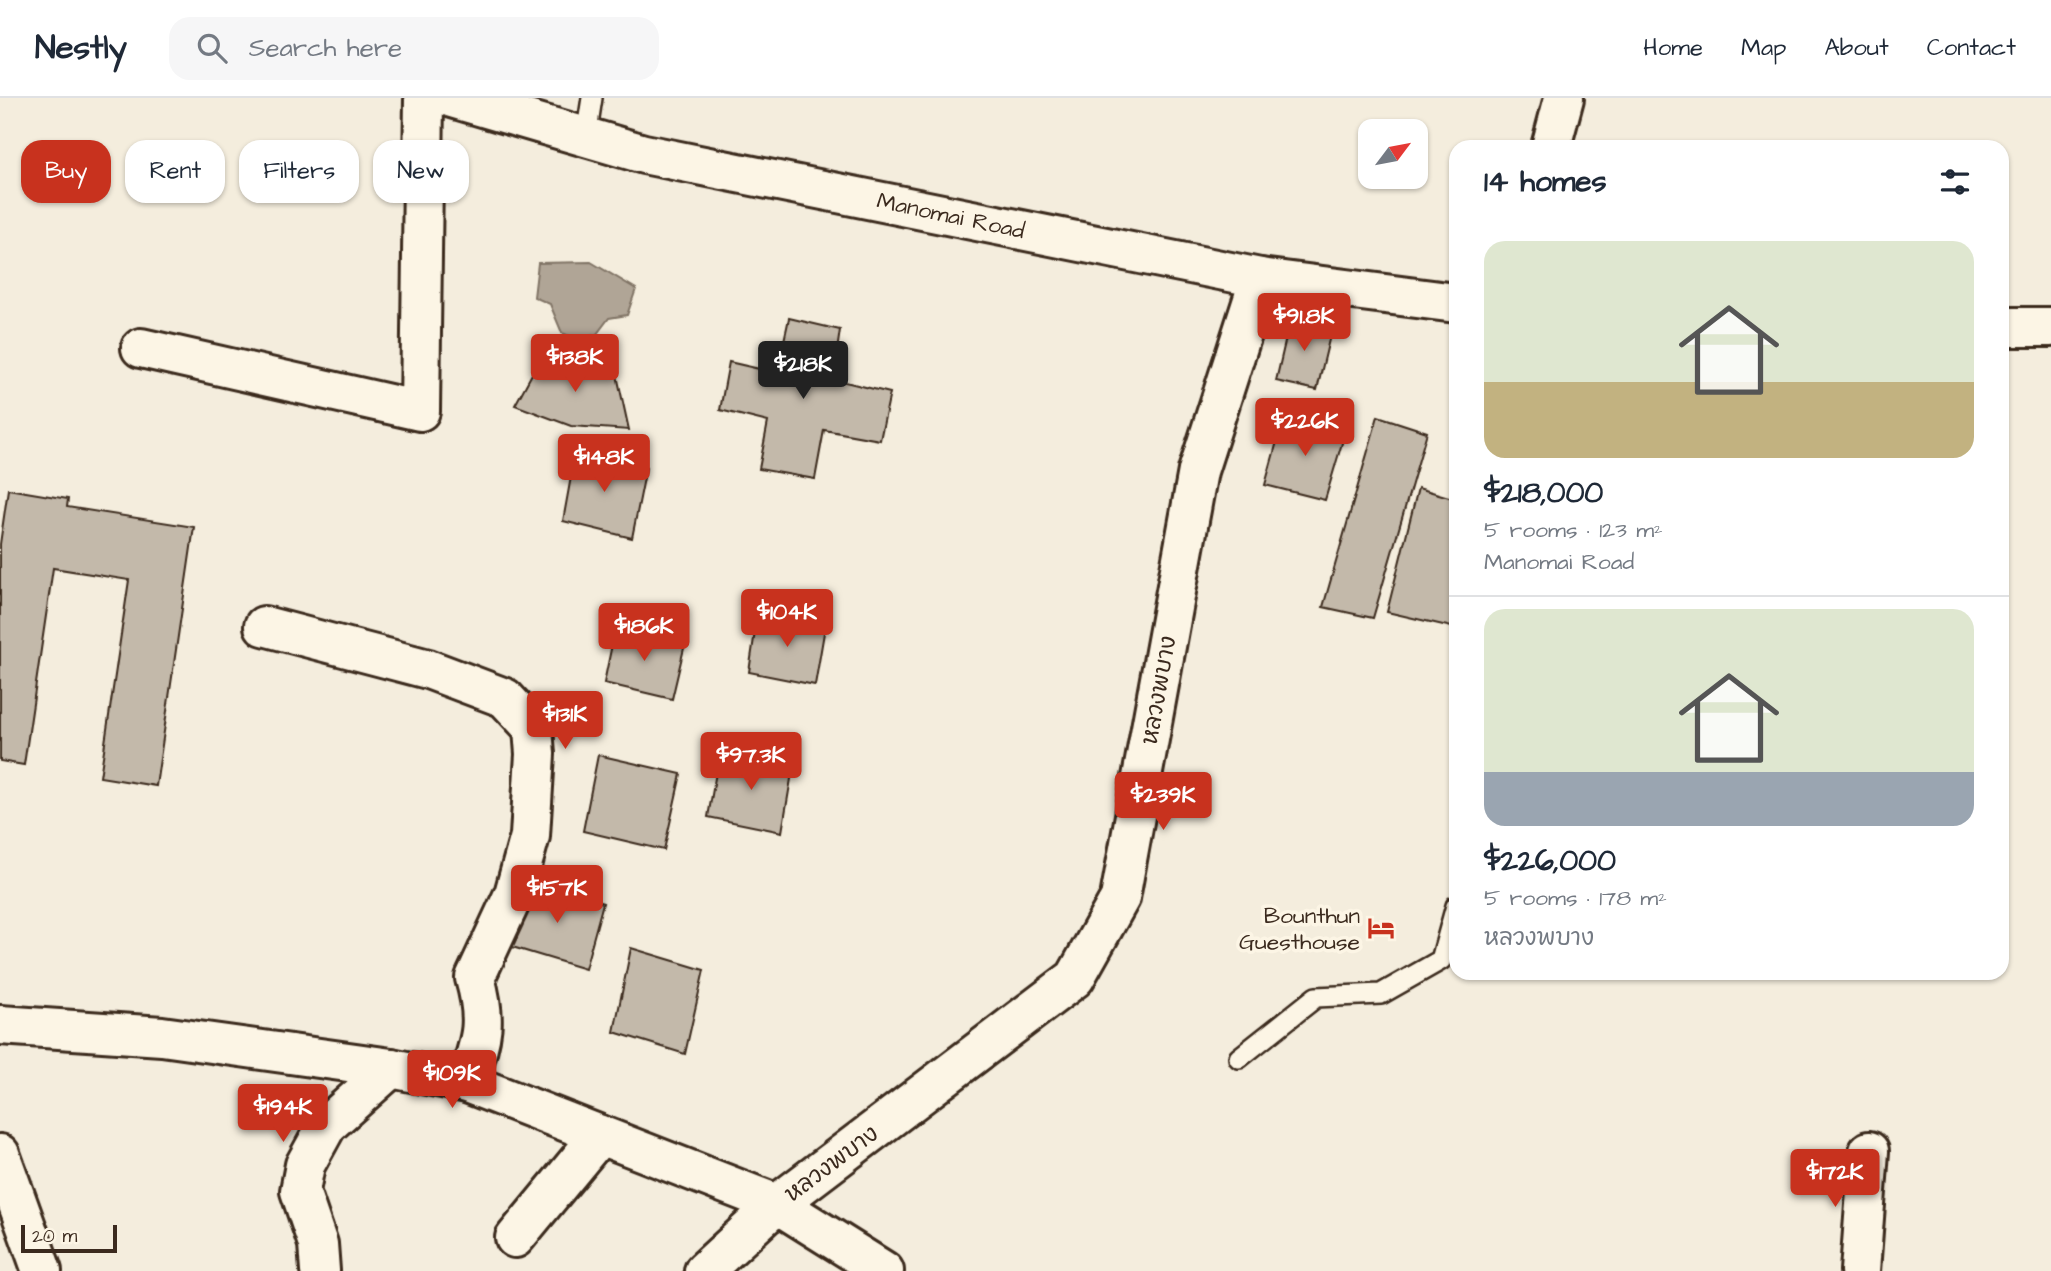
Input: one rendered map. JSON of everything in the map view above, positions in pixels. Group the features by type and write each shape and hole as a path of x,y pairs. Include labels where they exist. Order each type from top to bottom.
{"street":[{"path":"141,348 420,411 424,98"},
{"name":"Manomai Road","path":"452,98 644,154 1260,278 1449,302"},
{"path":"1553,140 1564,98"},
{"name":"หลวงพบาง","path":"704,1271 778,1204 1075,978 1121,898 1198,471 1260,278"},
{"path":"2009,327 2051,327"},
{"path":"264,626 428,669 505,698 533,728 535,754 530,836 514,894 475,978 482,1003 482,1034 467,1083"},
{"path":"0,1025 162,1036 391,1068 467,1083 778,1204 884,1271"},
{"path":"320,1271 318,1244 300,1191 305,1165 327,1125 391,1068"},
{"path":"514,1238 600,1135"},
{"path":"1860,1271 1869,1152"},
{"path":"0,1154 42,1271"}],"lane":[{"path":"586,137 592,98"},
{"path":"1239,1058 1315,997 1381,994 1441,960 1449,931"}],"shaded area":[{"path":"591,262 636,289 627,315 609,318 596,335 575,338 562,333 550,304 534,297 538,263"}],"building":[{"path":"1291,316 1332,327 1317,390 1276,381"},
{"path":"789,318 840,330 833,379 890,393 880,440 824,430 815,479 759,469 768,422 720,410 729,362 777,373"},
{"path":"545,350 579,364 615,366 629,430 571,426 515,405"},
{"path":"1284,416 1345,433 1325,500 1265,485"},
{"path":"1378,416 1427,432 1373,618 1323,607"},
{"path":"576,449 646,468 632,538 563,521"},
{"path":"1418,488 1449,497 1449,626 1387,612"},
{"path":"8,489 68,499 67,507 194,527 156,786 100,777 129,580 53,568 24,765 0,761 0,544"},
{"path":"758,611 825,627 815,685 749,672"},
{"path":"616,625 685,644 672,699 604,683"},
{"path":"720,750 793,767 782,832 708,817"},
{"path":"598,755 681,774 664,850 583,831"},
{"path":"530,881 603,903 585,969 509,946"},
{"path":"631,948 704,970 685,1054 614,1032"}],"place":[{"name":"Bounthun Guesthouse","path":"1381,928"}]}
